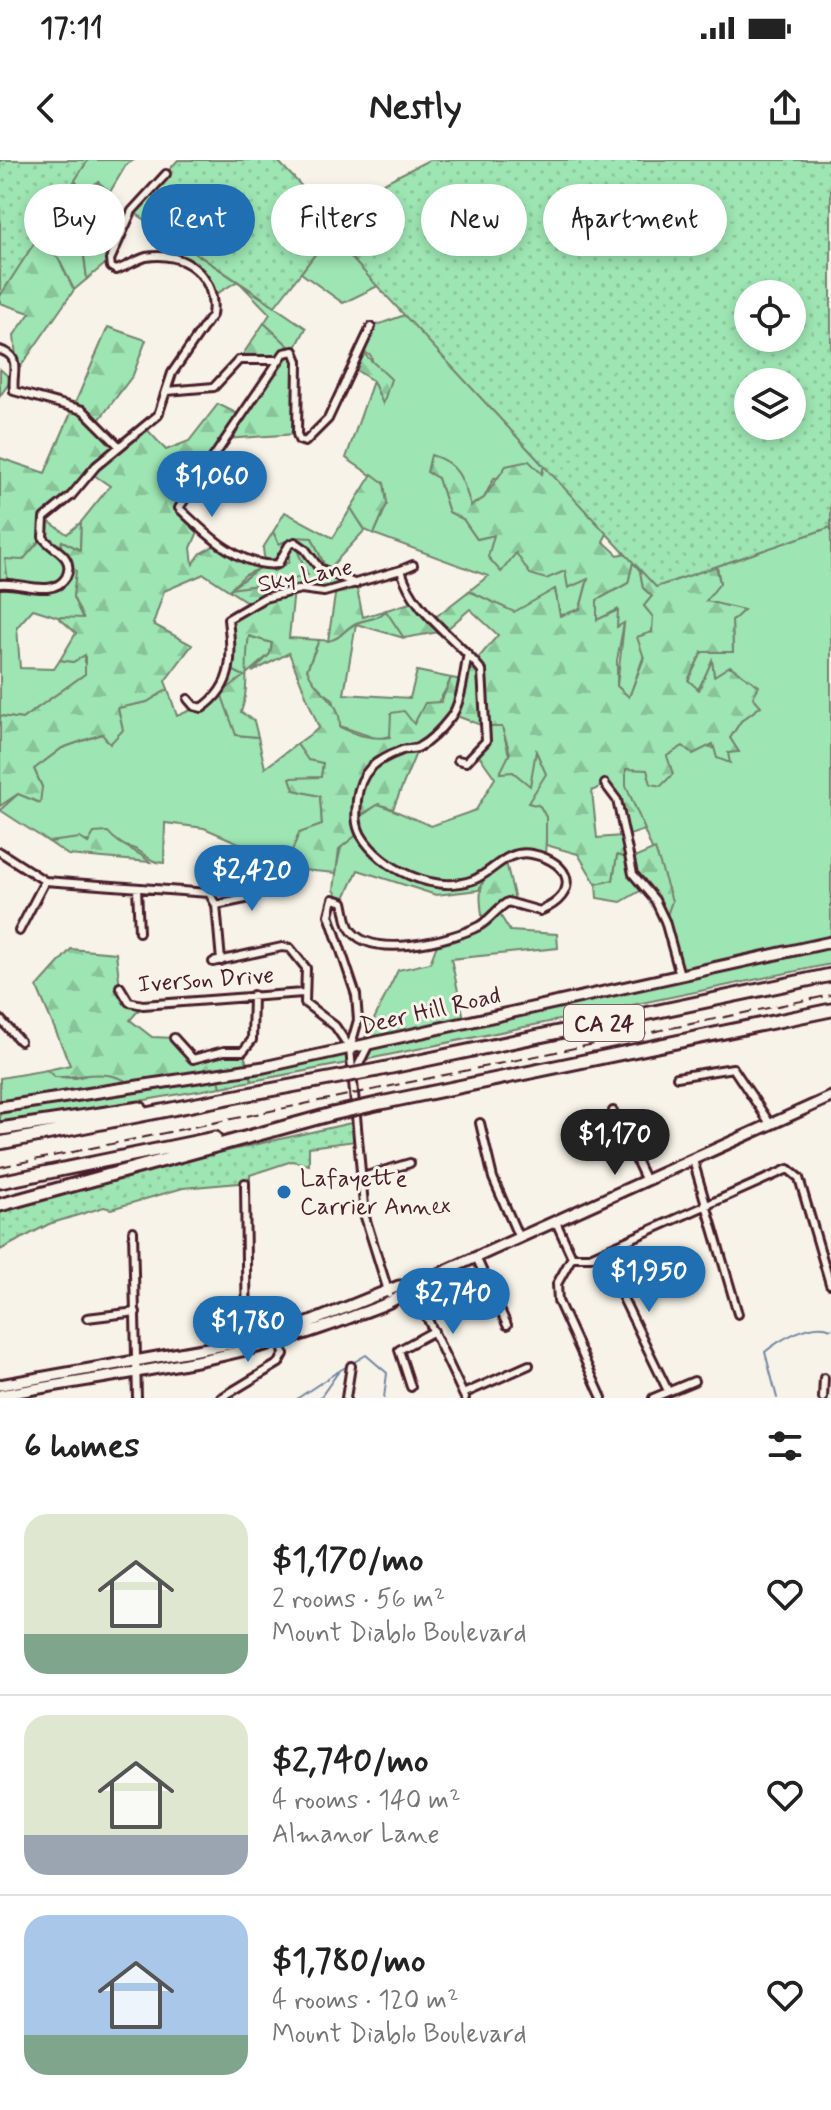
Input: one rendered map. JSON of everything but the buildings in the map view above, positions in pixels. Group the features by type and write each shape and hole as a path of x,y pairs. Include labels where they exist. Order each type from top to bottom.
{"highway":[{"name":"CA 24","path":"0,1143 377,1070 831,975"},
{"name":"CA 24","path":"0,1182 831,1010"},
{"path":"0,1129 220,1099"},
{"path":"0,1205 289,1124"}],"main road":[{"name":"Deer Hill Road","path":"0,1104 264,1067 831,942"},
{"path":"0,1395 247,1346 281,1337 390,1296 403,1297 412,1286 831,1097"},
{"path":"0,1385 136,1366"}],"street":[{"path":"0,584 47,588 58,586 65,579 67,560 43,537 44,518 71,496 119,446 158,415 172,373 212,315 214,305 207,282 195,266 170,257 146,257 116,270 110,260 132,211 166,174"},
{"path":"356,584 319,568 295,542 289,545 278,564 253,563 208,535 179,508 277,360 290,351 298,361 297,434 299,440 305,442 328,419 371,327"},
{"path":"0,350 16,359 14,391 83,410 119,446"},
{"path":"167,391 214,387 239,360 277,360"},
{"name":"Sky Lane","path":"188,699 194,706 202,708 221,693 228,682 228,619 240,609 264,598 301,589 324,592 413,565"},
{"path":"401,570 410,592 425,612 482,671 486,741 466,762 458,760"},
{"path":"390,1296 366,1225 350,1048 358,1010 329,915 333,899 343,902 350,928 361,938 405,947 475,928 505,903 540,911 557,902 567,886 566,872 560,866 531,854 505,858 474,880 455,883 407,875 388,864 359,833 356,818 362,775 375,763 404,749 418,748 453,715 468,654"},
{"path":"605,784 617,800 633,874 655,900 665,921 680,975"},
{"path":"0,852 45,881 209,893 216,905 217,962 290,948 306,968 305,1003 335,1026 350,1048"},
{"path":"19,931 45,881"},
{"path":"216,905 255,897 257,887"},
{"path":"137,888 139,932"},
{"name":"Iverson Drive","path":"120,987 129,1002 143,1005 303,993"},
{"path":"174,1038 193,1059 224,1051 243,1051 252,1040 253,995"},
{"path":"0,1019 20,1041"},
{"path":"354,1075 369,1044"},
{"path":"677,1077 733,1068 771,1125"},
{"path":"613,1111 646,1181"},
{"path":"480,1123 493,1178 519,1238"},
{"path":"693,1160 738,1314"},
{"path":"363,1177 410,1163"},
{"path":"572,1257 585,1259 601,1253 780,1171 795,1172 830,1284"},
{"path":"245,1183 247,1346"},
{"path":"556,1222 572,1257"},
{"path":"133,1231 137,1398"},
{"path":"601,1253 668,1391"},
{"path":"476,1257 507,1325"},
{"path":"572,1257 559,1279 557,1295 602,1398"},
{"path":"412,1286 464,1396 529,1365"},
{"path":"87,1318 136,1312"},
{"path":"411,1387 399,1350 434,1331"},
{"path":"221,1398 279,1363 284,1357 281,1337"},
{"path":"346,1398 351,1366"},
{"path":"823,1398 824,1378"},
{"path":"653,1398 694,1381"}],"green space":[{"path":"0,160 61,160 78,184 26,184"},
{"path":"0,160 88,160 72,184 24,184 26,256 0,296"},
{"path":"88,160 134,160 126,165 115,184 76,184 74,181"},
{"path":"178,160 277,160 300,184 271,184 271,256 314,256 275,306 200,256 255,256 255,184 156,184"},
{"path":"429,160 831,160 831,527 656,587 349,256 405,256 405,184 381,184"},
{"path":"141,201 141,217 132,211"},
{"path":"24,242 24,256 58,258 74,290 0,396 0,369 11,379 16,359 14,335 30,313 0,303 0,296"},
{"path":"55,256 84,256 87,279 74,290"},
{"path":"84,256 112,256 110,260 87,279"},
{"path":"200,256 237,281 211,297 195,266 170,257"},
{"path":"314,256 350,256 378,286 343,303 301,273"},
{"path":"241,284 306,328 294,351 264,323 270,314"},
{"path":"405,315 544,466 542,474 494,478 484,498 470,506 438,478 449,512 463,519 477,539 494,535 502,571 516,552 588,578 580,609 560,616 555,589 514,613 469,591 488,576 374,534 387,504 384,484 346,458 373,381 383,403 371,356 361,350 371,327"},
{"path":"264,323 294,351 298,361 297,434 225,439 179,508 200,527 191,548 193,564 201,553 221,542 253,563 265,565 263,548 273,532 279,544 295,537 312,538 327,571 356,584 363,617 417,601 433,619 469,591 514,612 555,589 560,616 580,609 588,579 568,588 565,571 546,579 530,574 516,553 501,572 488,557 494,535 477,539 463,519 449,512 438,478 427,472 431,455 454,468 471,506 484,498 506,466 529,461 542,474 544,466 555,459 553,449 574,416 583,420 584,431 594,442 608,434 613,443 628,443 628,456 609,461 596,455 589,475 589,498 582,506 603,506 607,534 603,541 618,555 639,550 626,506 628,482 646,467 657,467 679,458 680,441 727,422 734,427 736,449 686,528 700,542 763,516 784,512 784,534 752,553 729,550 714,557 720,583 706,601 744,610 732,621 733,652 702,652 688,680 699,690 712,660 714,676 730,666 759,686 753,697 761,706 741,721 730,738 739,752 728,753 730,763 717,758 713,744 693,754 683,746 667,756 673,774 661,786 651,784 647,770 626,769 626,786 645,830 623,837 632,859 617,855 613,880 596,884 578,854 546,845 546,817 540,806 528,803 546,774 536,751 530,786 513,772 500,773 510,753 502,727 486,727 454,715 418,748 393,809 379,804 356,818 359,833 339,849 336,873 291,869 290,857 299,833 322,825 320,796 294,790 290,778 321,777 323,763 308,760 297,744 319,728 289,653 252,672 270,654 272,643 249,636 241,712 254,721 258,737 236,735 221,693 244,676 230,669 228,619 250,604 204,574 164,591 153,624 192,645 165,681 168,689 147,702 118,708 123,730 110,744 102,734 62,748 34,769 42,787 40,803 18,794 0,806 0,716 22,719 85,674 85,655 73,662 60,660 76,633 58,617 83,618 73,597 76,571 59,552 62,541 80,550 81,522 110,486 91,473 71,496 44,518 43,537 23,560 5,559 8,583 0,584 0,458 45,473 108,327 146,340 133,375 97,423 119,445 144,426 166,450 189,441 218,404 240,415 276,361 239,360","holes":["294,543 308,575 281,582 268,579 258,585 230,589 245,575 265,566 274,571 289,562 289,545","633,562 640,571 643,588 652,596 644,606 653,617 652,632 637,637 644,658 629,697 617,686 617,660 624,623 617,627 618,610 597,620 597,600 628,583","336,589 328,641 356,623 386,611 404,638 445,631 470,609 498,635 475,662 468,654 462,680 451,678 441,702 425,703 414,724 404,711 391,713 390,737 364,736 340,727 337,709 307,669 319,640 289,638 294,590 324,592","605,784 617,800 622,836 597,838 592,791"]},
{"path":"360,350 391,379 383,404 373,381 351,367"},
{"path":"372,474 384,483 387,504 374,534 365,530 351,508"},
{"path":"351,508 365,530 327,571 312,538 279,544 273,532 285,512 333,538"},
{"path":"44,518 67,534 81,522 80,550 62,541 59,552 77,571 73,597 83,619 58,617 33,609 17,627 20,668 54,669 60,660 73,662 86,654 85,674 22,719 0,716 0,585 5,559"},
{"path":"831,527 831,964 364,1060 368,1045 361,1046 398,970 430,963 440,937 475,928 497,910 510,931 557,934 558,948 451,959 465,1023 680,975 665,921 662,874 626,786 626,768 652,765 683,746 738,752 730,738 741,721 760,706 714,676 712,662 698,690 688,681 702,652 733,652 732,621 743,610 705,601 720,583 717,566"},
{"path":"295,542 309,575 281,582 268,579 258,585 229,590"},
{"path":"633,562 640,570 643,588 652,596 644,606 653,616 652,632 629,698 617,686 624,624 617,628 617,610 596,621 597,600 628,583"},
{"path":"386,610 404,638 356,624 344,694 410,698 417,671 451,678 432,710 423,718 413,726 378,739 340,726 333,699 313,685 307,670 319,640 336,638 355,624 377,617"},
{"path":"248,636 272,643 270,654 244,676"},
{"path":"230,669 244,676 236,735 258,737 265,768 297,744 308,759 323,763 321,778 294,790 320,796 322,825 299,834 290,857 262,853 204,828 165,823 164,863 117,844 49,842 0,810 18,794 42,787 34,769 62,748 102,734 110,743 117,708 147,702 168,689 177,716 212,701"},
{"path":"502,726 513,772 530,785 535,750 547,774 539,790 540,806 547,817 545,858 522,853 487,871 479,890 436,895 358,870 343,902 334,890 340,850 357,821 379,804 431,826 476,810 495,778 478,754 486,741 486,727"},
{"path":"108,832 150,862 68,855 49,842 80,838 88,843 94,833"},
{"path":"655,849 672,901 665,921 640,883 632,859"},
{"path":"617,855 632,859 645,888 621,902 597,898 596,884 613,880"},
{"path":"505,858 516,904 511,902 483,924 481,894 484,879"},
{"path":"71,949 116,953 120,987 129,1002 143,1005 130,1020 152,1037 174,1038 193,1059 243,1051 252,1081 221,1087 218,1075 135,1087 106,1075 55,1077 47,1070 70,1065 37,987"},
{"path":"350,1048 351,1057 347,1063 252,1081 249,1070"},
{"path":"47,1070 55,1077 76,1078 98,1072 125,1079 218,1074 221,1087 0,1125 0,1107 27,1101 0,1101 0,1078"},
{"path":"351,1123 356,1141 309,1147 309,1165 292,1161 250,1175 250,1182 183,1188 111,1209 104,1207 49,1224 0,1250 0,1211 214,1154"}],"waterway":[{"path":"777,1398 765,1352 806,1329 831,1329"},
{"path":"320,1398 339,1371 366,1355 387,1373 384,1398"},
{"path":"298,1398 337,1372"}],"railway":[{"path":"0,1167 831,995"}],"place":[{"name":"Lafayette Carrier Annex","path":"284,1192"}]}
